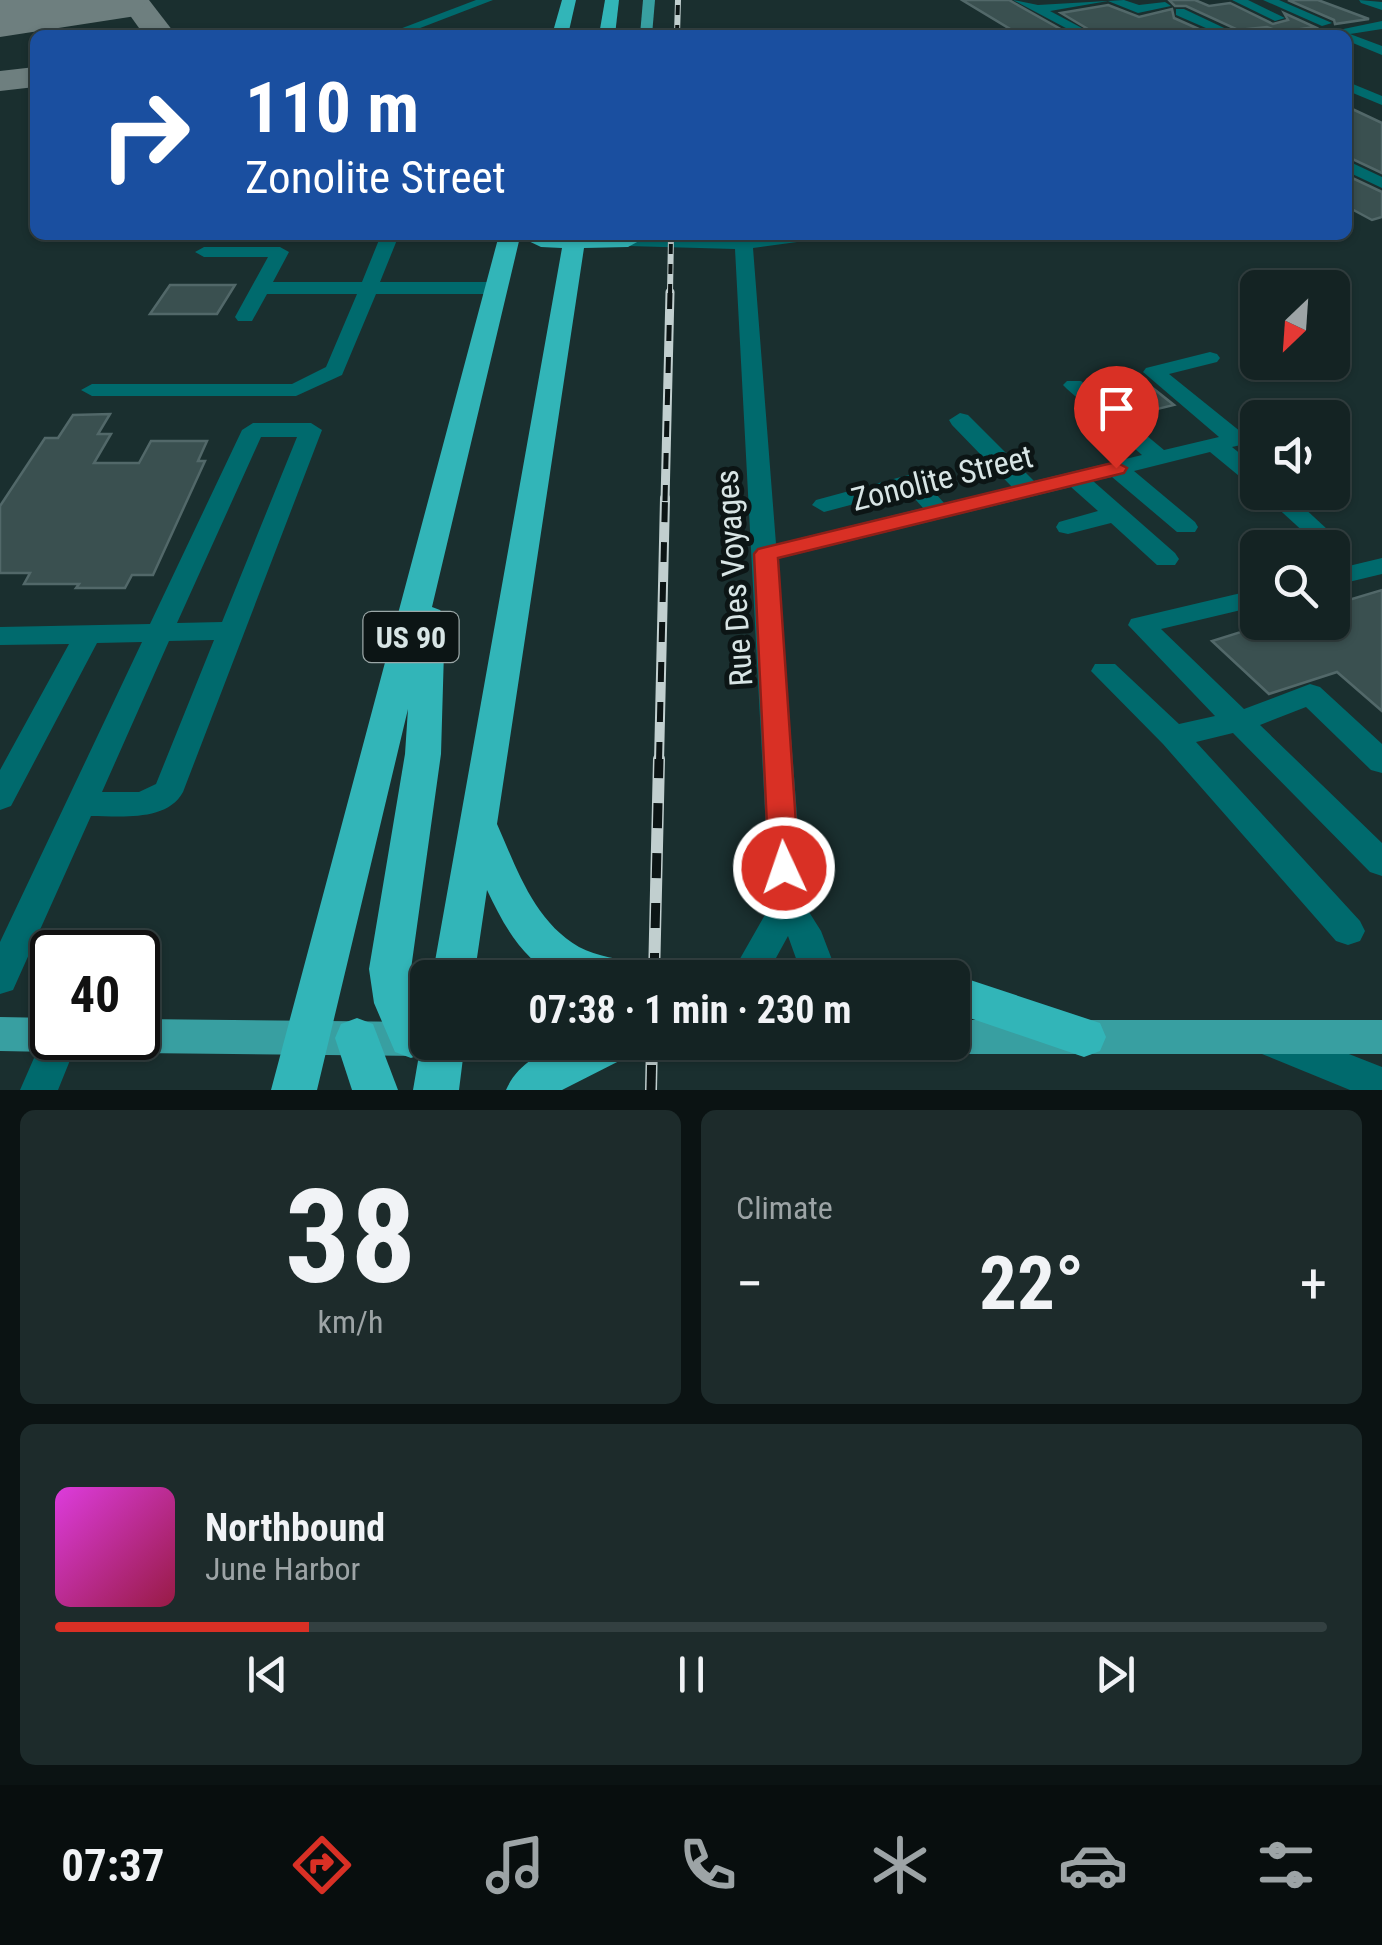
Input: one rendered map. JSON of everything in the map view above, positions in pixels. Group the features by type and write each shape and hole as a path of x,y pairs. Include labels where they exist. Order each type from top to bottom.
{"highway":[{"path":"561,30 569,0"},
{"path":"607,30 612,0"},
{"name":"US 90","path":"294,1090 509,240"},
{"name":"US 90","path":"456,960 584,240"},
{"path":"410,1020 396,1003 390,969 424,754 432,554"},
{"path":"478,824 526,928 562,960"},
{"path":"970,998 1084,1037"},
{"path":"357,1038 374,1090"},
{"path":"431,1060 436,1090"},
{"path":"529,1090 548,1072 574,1060"}],"main road":[{"path":"646,30 649,0"},
{"path":"0,1034 30,1035"},
{"path":"160,1036 410,1040"},
{"path":"970,1037 1382,1037"}],"street":[{"path":"404,30 487,0"},
{"path":"1020,0 1078,30"},
{"path":"1036,8 1102,0"},
{"path":"1113,0 1138,9 1171,9"},
{"path":"1151,0 1221,30"},
{"path":"1238,0 1292,23"},
{"path":"1268,0 1326,23"},
{"path":"1365,0 1382,6"},
{"path":"1348,30 1382,25"},
{"path":"1352,39 1382,51"},
{"path":"1352,88 1382,101"},
{"path":"1352,168 1382,183"},
{"path":"92,390 296,390 334,371 388,240"},
{"name":"Rue Des Voyages","path":"742,240 766,554 786,907"},
{"path":"204,252 280,252 245,317"},
{"path":"261,288 498,288"},
{"path":"1210,358 1153,372 1233,440 1240,451"},
{"path":"1074,386 1159,458"},
{"path":"960,420 1029,490"},
{"path":"0,979 11,930 81,804 252,430 312,430 168,792 142,804 81,804"},
{"name":"Zonolite Street","path":"766,554 1233,440"},
{"path":"1116,468 1186,527"},
{"path":"1075,478 1166,559"},
{"path":"824,505 912,481 938,512"},
{"path":"1293,510 1316,530"},
{"path":"1068,527 1116,514"},
{"path":"1350,574 1382,566"},
{"path":"1240,601 1141,626 1382,862"},
{"path":"0,660 8,635 232,631"},
{"path":"0,798 88,634"},
{"path":"1105,671 1172,736 1348,931"},
{"path":"1172,736 1240,720 1310,694 1382,762"},
{"path":"756,960 786,907 804,930 815,960"},
{"path":"1261,1037 1382,1085"},
{"path":"40,1090 52,1060"}],"building":[{"path":"962,0 1009,0 1062,30 1012,30"},
{"path":"1169,0 1195,0 1209,6 1230,3 1273,24 1288,20 1284,13 1315,27 1238,30 1186,6 1175,6"},
{"path":"1288,0 1318,0 1369,19 1335,24 1334,20"},
{"path":"1108,5 1139,17 1172,9 1174,18 1201,30 1090,30 1061,13"},
{"path":"1352,109 1382,123 1382,173 1352,159"},
{"path":"1352,178 1382,192 1382,217 1372,220 1352,209"},
{"path":"170,285 235,285 217,314 150,314"},
{"path":"1130,370 1174,405 1137,414 1092,378"},
{"path":"110,414 98,434 111,434 94,463 139,463 151,441 207,441 198,461 205,461 153,575 132,575 125,588 76,588 79,584 24,584 30,573 0,573 0,506 45,438 58,438 73,415"},
{"path":"1382,590 1382,711 1337,672 1269,694 1212,641 1240,632 1240,640 1350,640 1350,600"}],"taxiway":[{"path":"134,0 156,30"},
{"path":"0,81 30,78"}],"runway":[{"path":"0,14 110,0"}],"railway":[{"path":"677,30 678,0"},
{"path":"670,294 671,240"},
{"path":"665,501 670,292"},
{"path":"659,762 665,498"},
{"path":"654,960 659,759"},
{"path":"651,1090 652,1060"}],"route":[{"path":"784,868 766,554 1116,468"}]}
